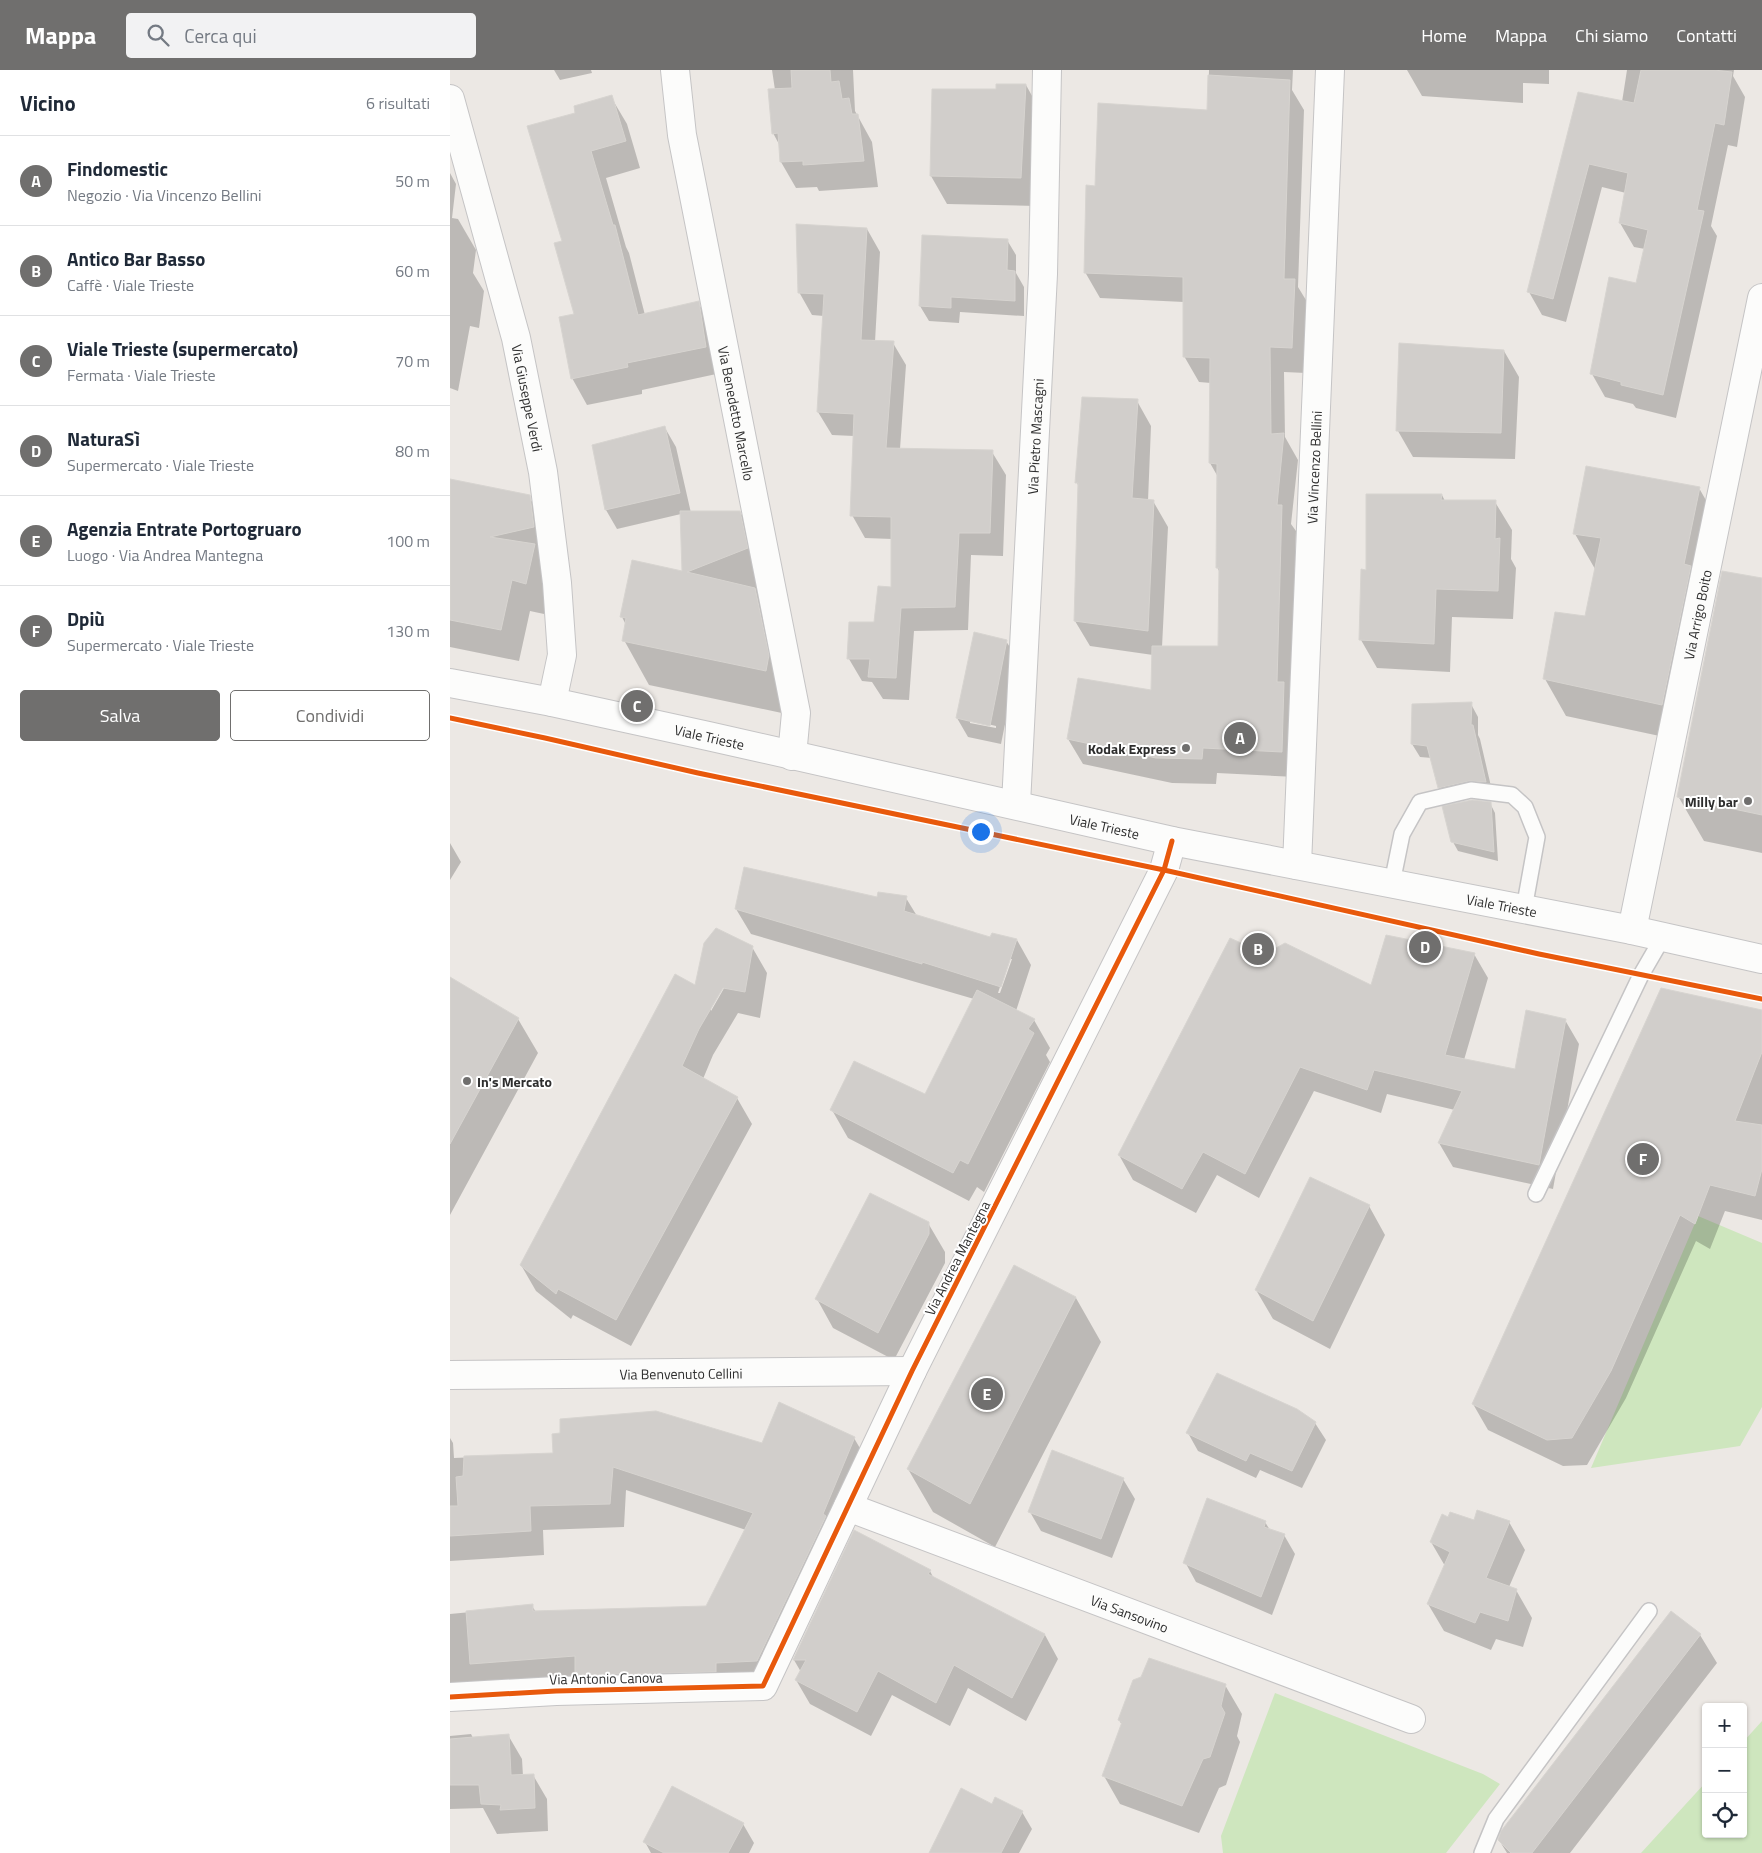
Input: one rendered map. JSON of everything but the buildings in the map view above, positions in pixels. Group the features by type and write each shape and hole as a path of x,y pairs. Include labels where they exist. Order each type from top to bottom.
{"street":[{"name":"Via Benedetto Marcello","path":"675,70 682,135 796,713 792,756"},
{"name":"Via Pietro Mascagni","path":"1016,804 1043,274 1047,70"},
{"name":"Via Vincenzo Bellini","path":"1297,865 1330,70"},
{"name":"Via Giuseppe Verdi","path":"450,99 516,338 543,472 557,583 562,655 552,702"},
{"name":"Via Arrigo Boito","path":"1632,930 1762,298"},
{"name":"Viale Trieste","path":"450,683 552,702 1016,804 1172,841 1632,930 1762,958"},
{"name":"Via Andrea Mantegna","path":"762,1686 912,1371 1164,870 1172,841"},
{"name":"Via Benvenuto Cellini","path":"450,1375 912,1371"},
{"name":"Via Sansovino","path":"848,1507 1410,1719"},
{"name":"Via Antonio Canova","path":"450,1697 556,1690 762,1686"}],"lane":[{"path":"1392,883 1402,834 1420,802 1471,790 1512,795 1525,807 1537,838 1524,909"},
{"path":"1536,1194 1641,975 1663,937"},
{"path":"1482,1853 1496,1819 1649,1611"}],"green space":[{"path":"1698,1216 1762,1243 1762,1407 1740,1446 1591,1468"},
{"path":"1275,1693 1483,1774 1500,1784 1446,1853 1223,1853 1221,1836"},
{"path":"1762,1721 1762,1853 1641,1853 1702,1786 1702,1838 1747,1838 1747,1738"}],"cycle path":[{"path":"450,718 698,773 1164,870 1539,954 1762,999"},
{"path":"450,1697 556,1691 763,1686 912,1371 1164,870 1172,841"}],"place":[{"name":"Viale Trieste (supermercato)","path":"637,706"},
{"name":"Findomestic","path":"1240,738"},
{"name":"Kodak Express","path":"1186,748"},
{"name":"Milly bar","path":"1748,801"},
{"name":"NaturaSì","path":"1425,947"},
{"name":"Antico Bar Basso","path":"1258,949"},
{"name":"In's Mercato","path":"467,1081"},
{"name":"Dpiù","path":"1643,1159"},
{"name":"Agenzia Entrate Portogruaro","path":"987,1394"}]}
